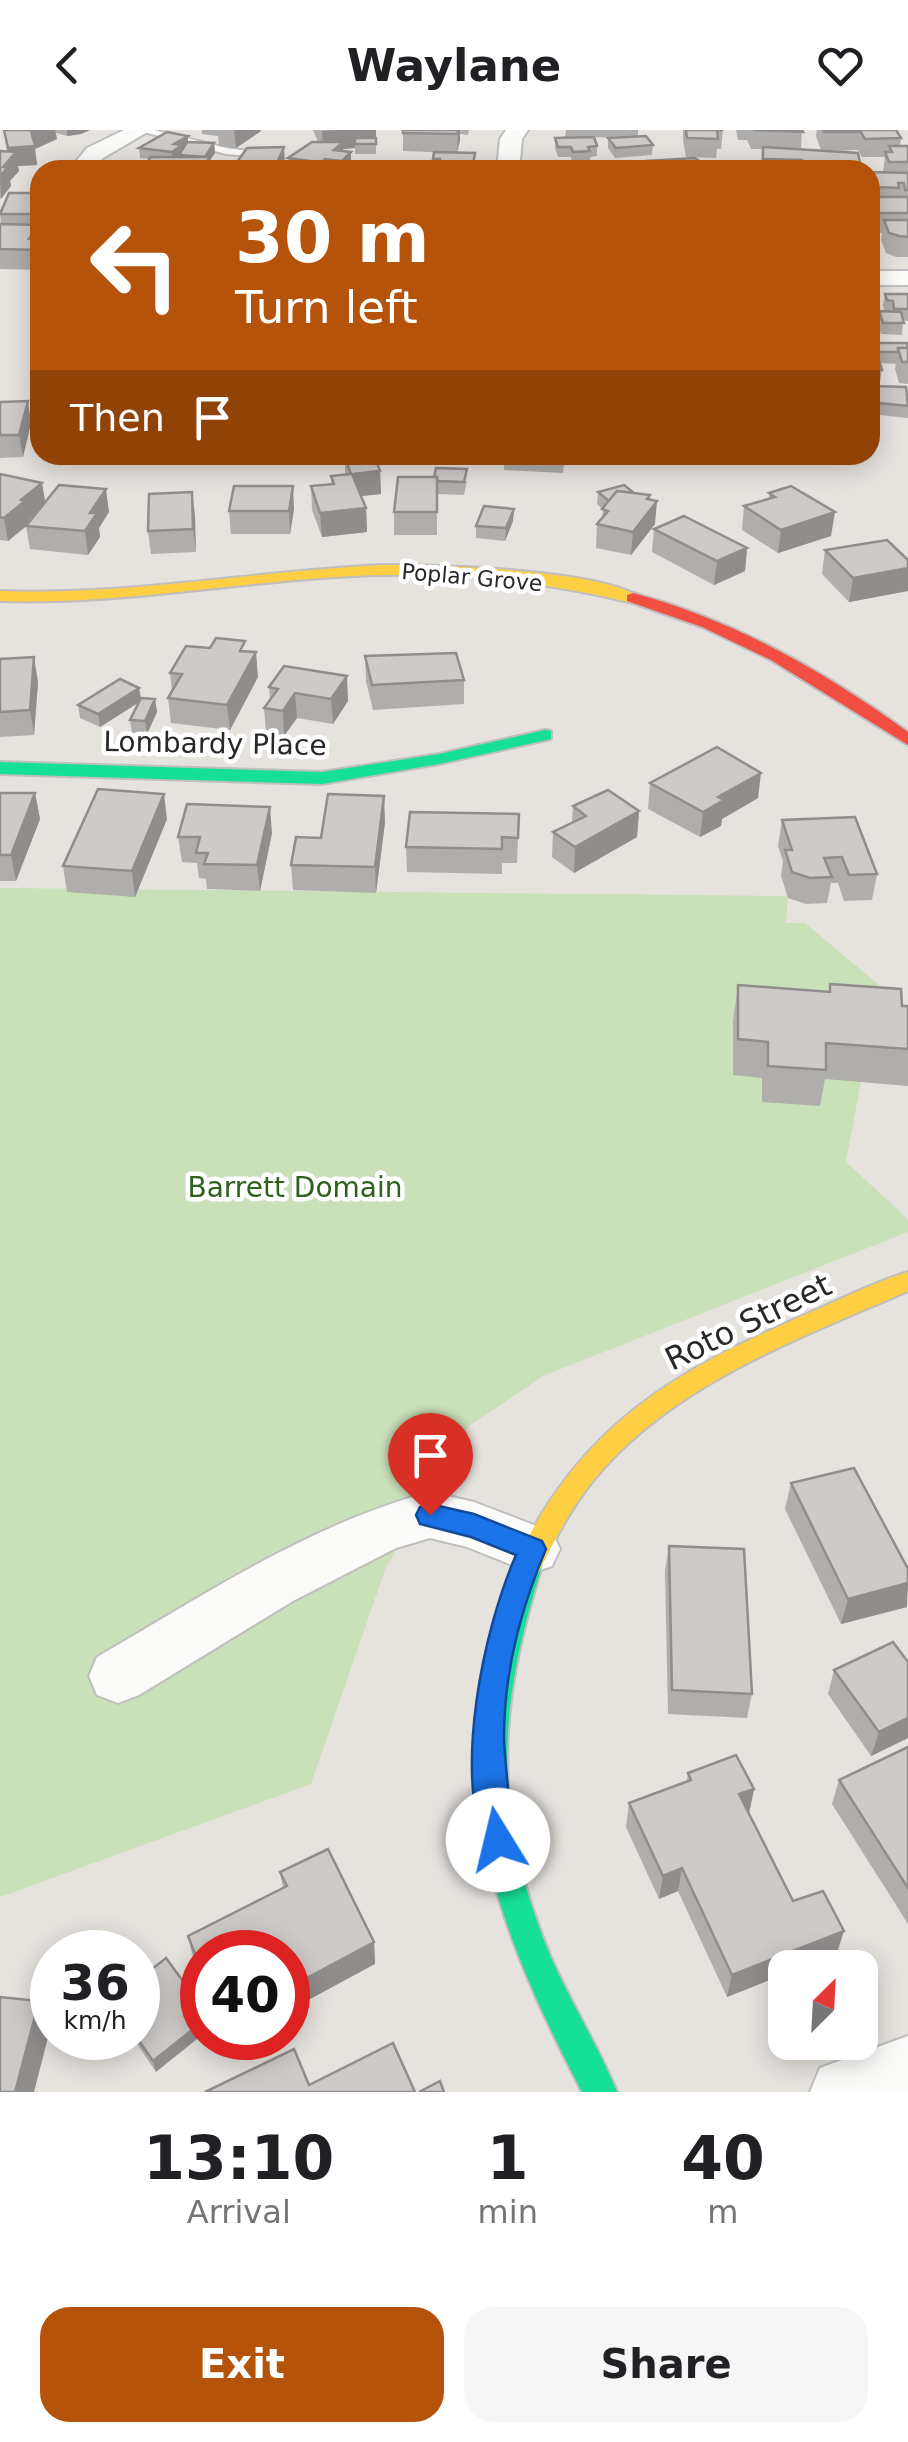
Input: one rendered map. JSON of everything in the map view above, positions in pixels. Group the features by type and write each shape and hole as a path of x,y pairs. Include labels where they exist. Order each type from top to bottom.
{"street":[{"path":"89,160 141,130"},
{"path":"509,160 511,139 517,130"},
{"path":"880,278 908,278"},
{"name":"Poplar Grove","path":"0,596 72,599 134,595 359,571 461,572 564,585 660,607 747,639 830,684 908,740"},
{"name":"Lombardy Place","path":"0,768 322,778 546,735"},
{"name":"Roto Street","path":"600,2092 552,2006 513,1906 491,1808 489,1732 499,1649 512,1596 532,1549 594,1462 635,1421 687,1383 908,1281"},
{"path":"118,1676 272,1584 382,1528 430,1515 474,1526 532,1549"},
{"path":"844,2092 908,2070"}],"lane":[{"path":"141,130 241,154 276,155"}],"green space":[{"name":"Barrett Domain","path":"0,888 788,896 786,923 805,923 879,985 846,1162 908,1219 908,1232 543,1376 469,1426 386,1567 311,1784 0,1897"}],"building":[{"path":"4,130 33,130 35,146 8,148"},
{"path":"403,130 458,130 457,134"},
{"path":"686,130 717,130 718,139 687,138"},
{"path":"823,130 896,130 901,138 865,139 861,132"},
{"path":"167,132 188,136 174,144 182,145 172,152 139,148"},
{"path":"646,136 653,145 616,148 608,138"},
{"path":"594,137 597,146 588,147 590,151 573,152 571,147 558,147 555,138"},
{"path":"355,138 376,138 376,144 355,144"},
{"path":"187,142 214,143 205,157 179,155"},
{"path":"312,142 343,142 334,150 351,152 343,160 288,158"},
{"path":"889,146 908,146 908,162 889,162 885,152 892,152"},
{"path":"284,147 278,160 239,160 247,148"},
{"path":"763,147 858,153 859,160 802,160 763,159"},
{"path":"0,151 16,152 0,176"},
{"path":"434,152 475,153 474,160 433,159"},
{"path":"151,157 210,157 208,160 149,160"},
{"path":"880,172 908,173 908,190 904,183 898,183 899,188 880,187"},
{"path":"9,193 30,193 30,214 0,214"},
{"path":"880,197 908,197 908,213 880,213"},
{"path":"884,220 908,220 908,237 889,233"},
{"path":"0,224 30,225 30,250 0,249"},
{"path":"885,294 908,294 908,309 894,309 893,301 887,300"},
{"path":"880,311 901,312 904,323 883,323"},
{"path":"880,343 907,343 908,348 898,348 898,352 880,352"},
{"path":"898,348 908,348 908,362 902,362"},
{"path":"880,386 906,387 908,406 880,403"},
{"path":"28,401 19,435 0,435 0,402"},
{"path":"348,465 378,465 380,471 352,474 366,508 320,513 311,486 334,484 331,476 351,474"},
{"path":"436,468 467,469 464,482 437,481"},
{"path":"0,474 42,483 4,518 0,517"},
{"path":"398,477 437,477 437,512 394,512"},
{"path":"59,485 106,489 90,513 97,513 85,531 26,526"},
{"path":"624,485 634,493 617,491 609,501 598,492"},
{"path":"234,486 293,486 289,511 229,511"},
{"path":"791,486 835,512 781,530 744,506 775,497 769,493"},
{"path":"617,491 650,495 647,499 657,501 633,532 597,524 608,511 602,509"},
{"path":"192,492 193,529 148,531 149,494"},
{"path":"484,506 514,509 506,528 476,526"},
{"path":"684,516 747,548 717,561 654,529"},
{"path":"887,540 908,560 908,568 853,578 825,550"},
{"path":"216,638 245,641 240,651 256,652 227,705 168,698 182,674 170,673 186,646 210,648"},
{"path":"456,653 464,680 372,685 365,656"},
{"path":"34,657 30,710 0,712 0,659"},
{"path":"284,666 347,676 331,699 295,693 283,711 264,708 278,689 269,687"},
{"path":"120,679 139,688 98,714 78,705"},
{"path":"141,698 155,699 145,721 130,720"},
{"path":"717,747 761,773 718,797 724,800 703,812 650,783"},
{"path":"98,789 164,794 132,871 63,866"},
{"path":"608,790 639,811 575,847 553,832 586,816 573,806"},
{"path":"0,793 35,793 11,855 0,855"},
{"path":"328,794 384,796 375,867 291,865 296,837 321,838"},
{"path":"187,804 270,807 257,865 204,864 208,853 196,853 200,837 178,837"},
{"path":"410,812 519,814 518,838 502,837 502,849 406,847"},
{"path":"855,817 877,874 849,875 842,857 824,858 832,877 810,878 792,872 785,850 792,850 782,820"},
{"path":"830,984 901,989 902,1006 908,1006 908,1049 826,1043 826,1070 768,1066 768,1042 738,1039 738,985 830,992"},
{"path":"854,1468 908,1569 908,1583 848,1599 791,1483"},
{"path":"669,1546 744,1549 752,1694 672,1690"},
{"path":"893,1642 908,1662 908,1718 879,1732 834,1670"},
{"path":"908,1747 908,1888 839,1780"},
{"path":"736,1755 754,1789 739,1794 793,1901 823,1891 844,1931 796,1950 768,1950 768,1961 732,1975 682,1868 663,1876 629,1803 691,1780 688,1773"},
{"path":"328,1849 374,1942 310,1976 310,1930 200,1930 287,1886 280,1872"},
{"path":"166,1958 180,1977 180,2040 160,2055 160,1963"},
{"path":"0,1997 30,2000 30,2035 15,2092 0,2092"},
{"path":"393,2043 415,2092 205,2092 271,2060 299,2060 309,2085"},
{"path":"440,2081 444,2092 419,2092"}],"traffic: fast":[{"path":"0,768 322,778 439,759 545,735"},
{"path":"529,1563 505,1636 493,1705 491,1771 498,1835 513,1898 536,1962 600,2092"}],"traffic: slow":[{"path":"0,596 112,595 298,575 424,570 551,580 633,598"},
{"path":"529,1563 558,1507 595,1459 639,1419 688,1385 741,1356 908,1281"}],"traffic: jam":[{"path":"633,598 708,624 777,656 908,740"}],"route":[{"path":"430,1515 474,1526 532,1549 512,1596 499,1649 489,1732 491,1808 498,1840"}]}
